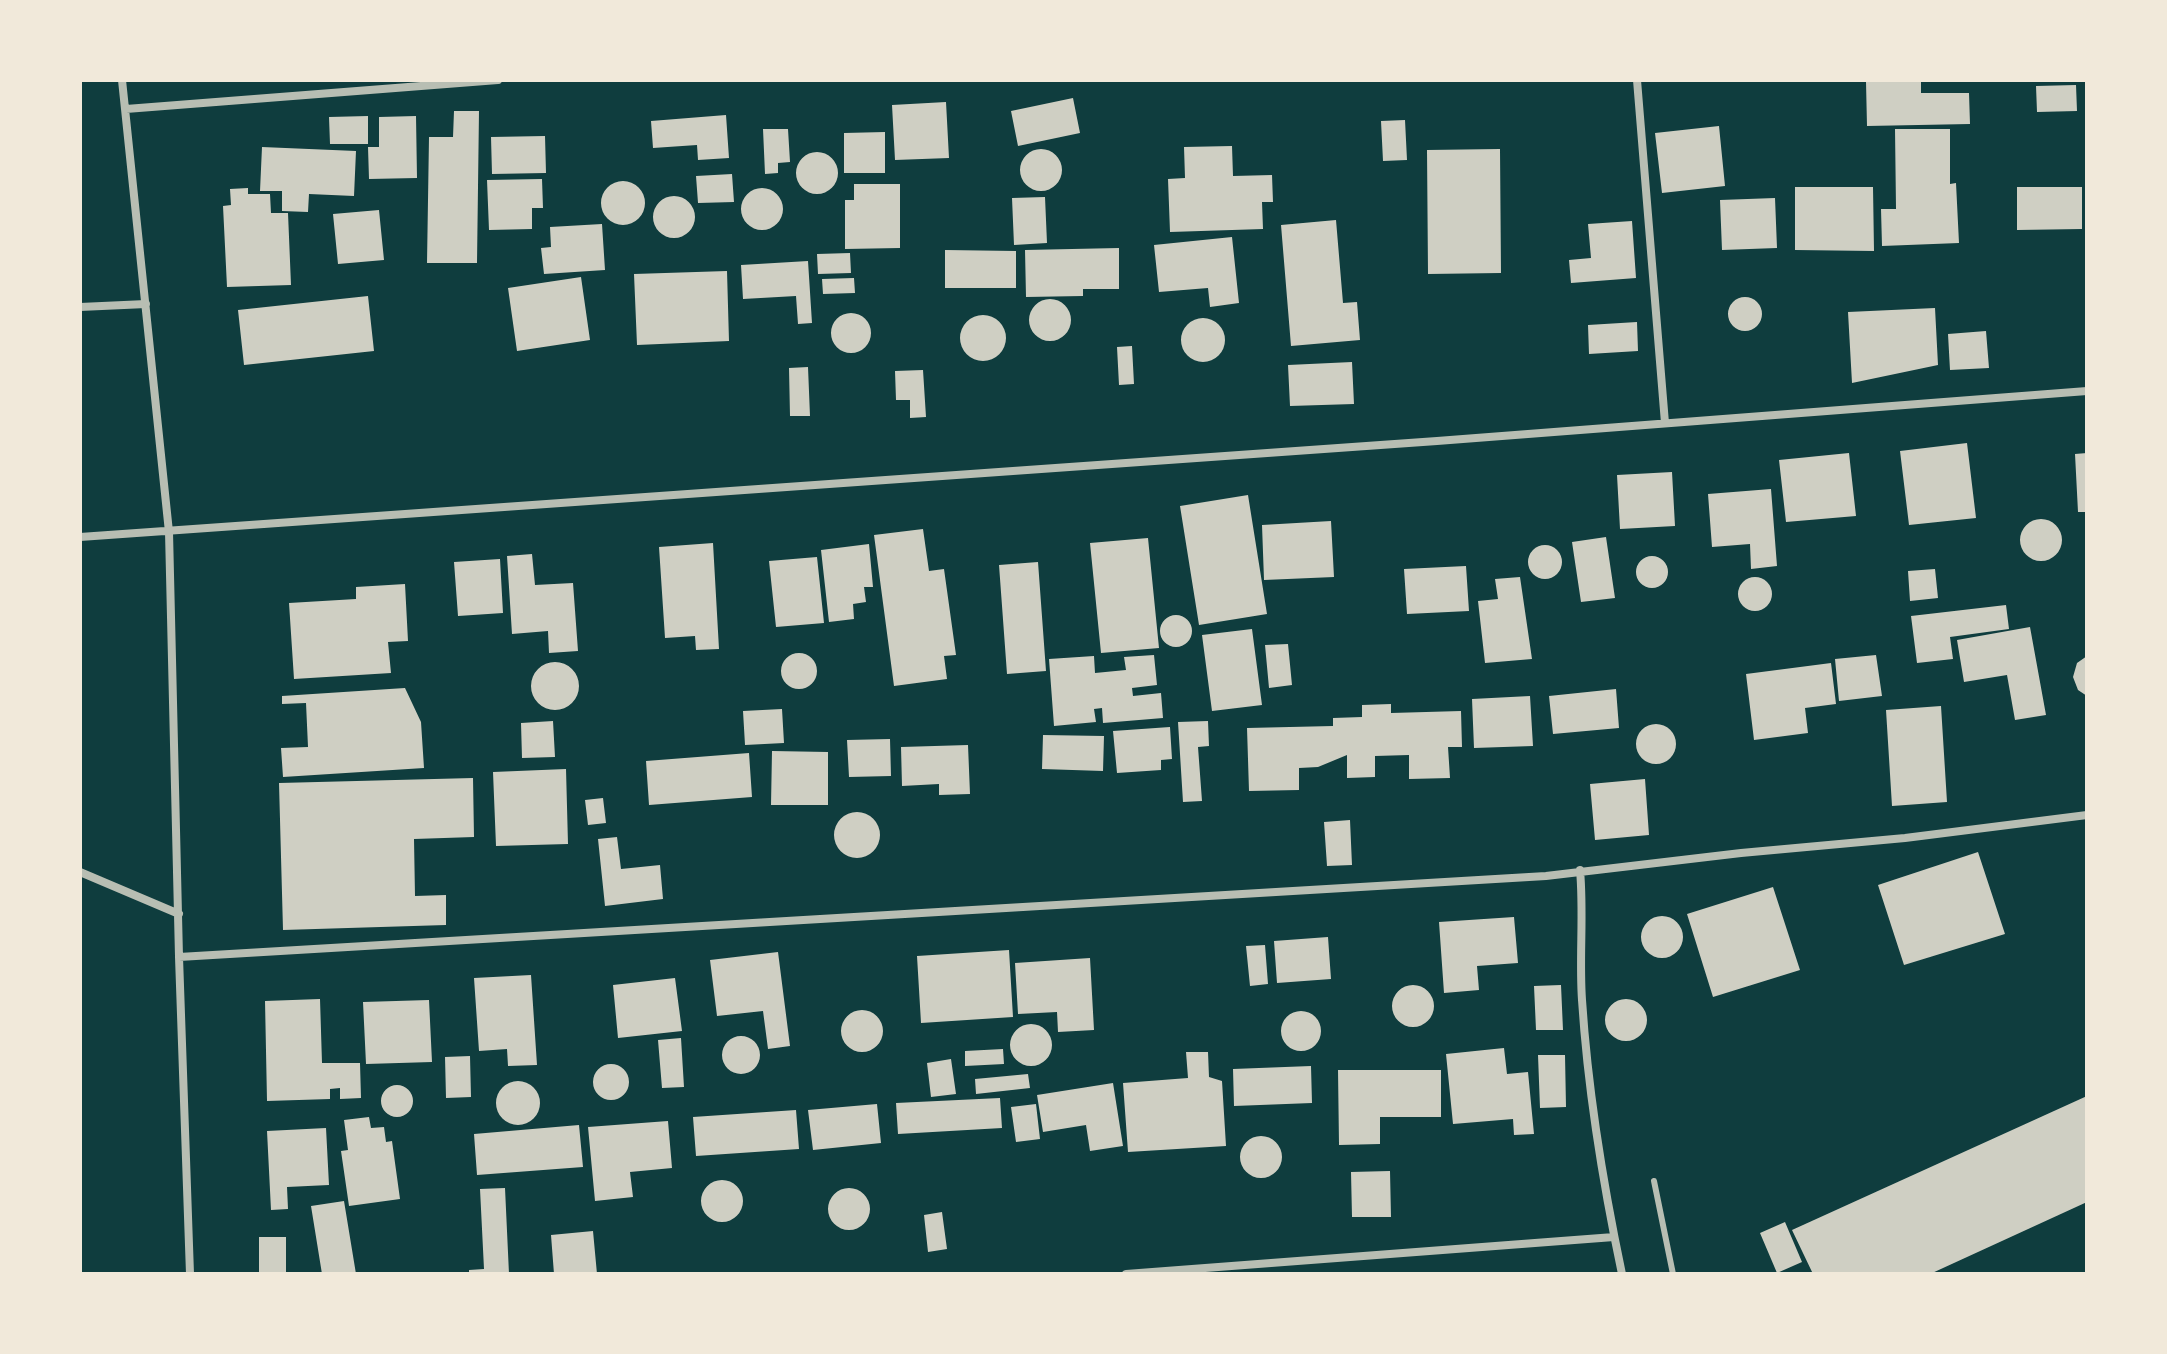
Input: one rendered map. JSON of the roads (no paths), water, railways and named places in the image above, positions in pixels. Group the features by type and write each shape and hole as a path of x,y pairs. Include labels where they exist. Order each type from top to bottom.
{"street":[{"path":"122,80 169,532 190,1274"},
{"path":"126,109 498,80"},
{"path":"1637,80 1665,423"},
{"path":"80,307 146,304"},
{"path":"80,537 2087,391"},
{"path":"179,957 1546,876 1905,838 2087,815"},
{"path":"1580,870 1583,906 1582,998 1603,1183 1622,1274"},
{"path":"80,872 179,914"},
{"path":"1126,1274 1614,1237"}],"lane":[{"path":"1654,1181 1673,1274"}]}
